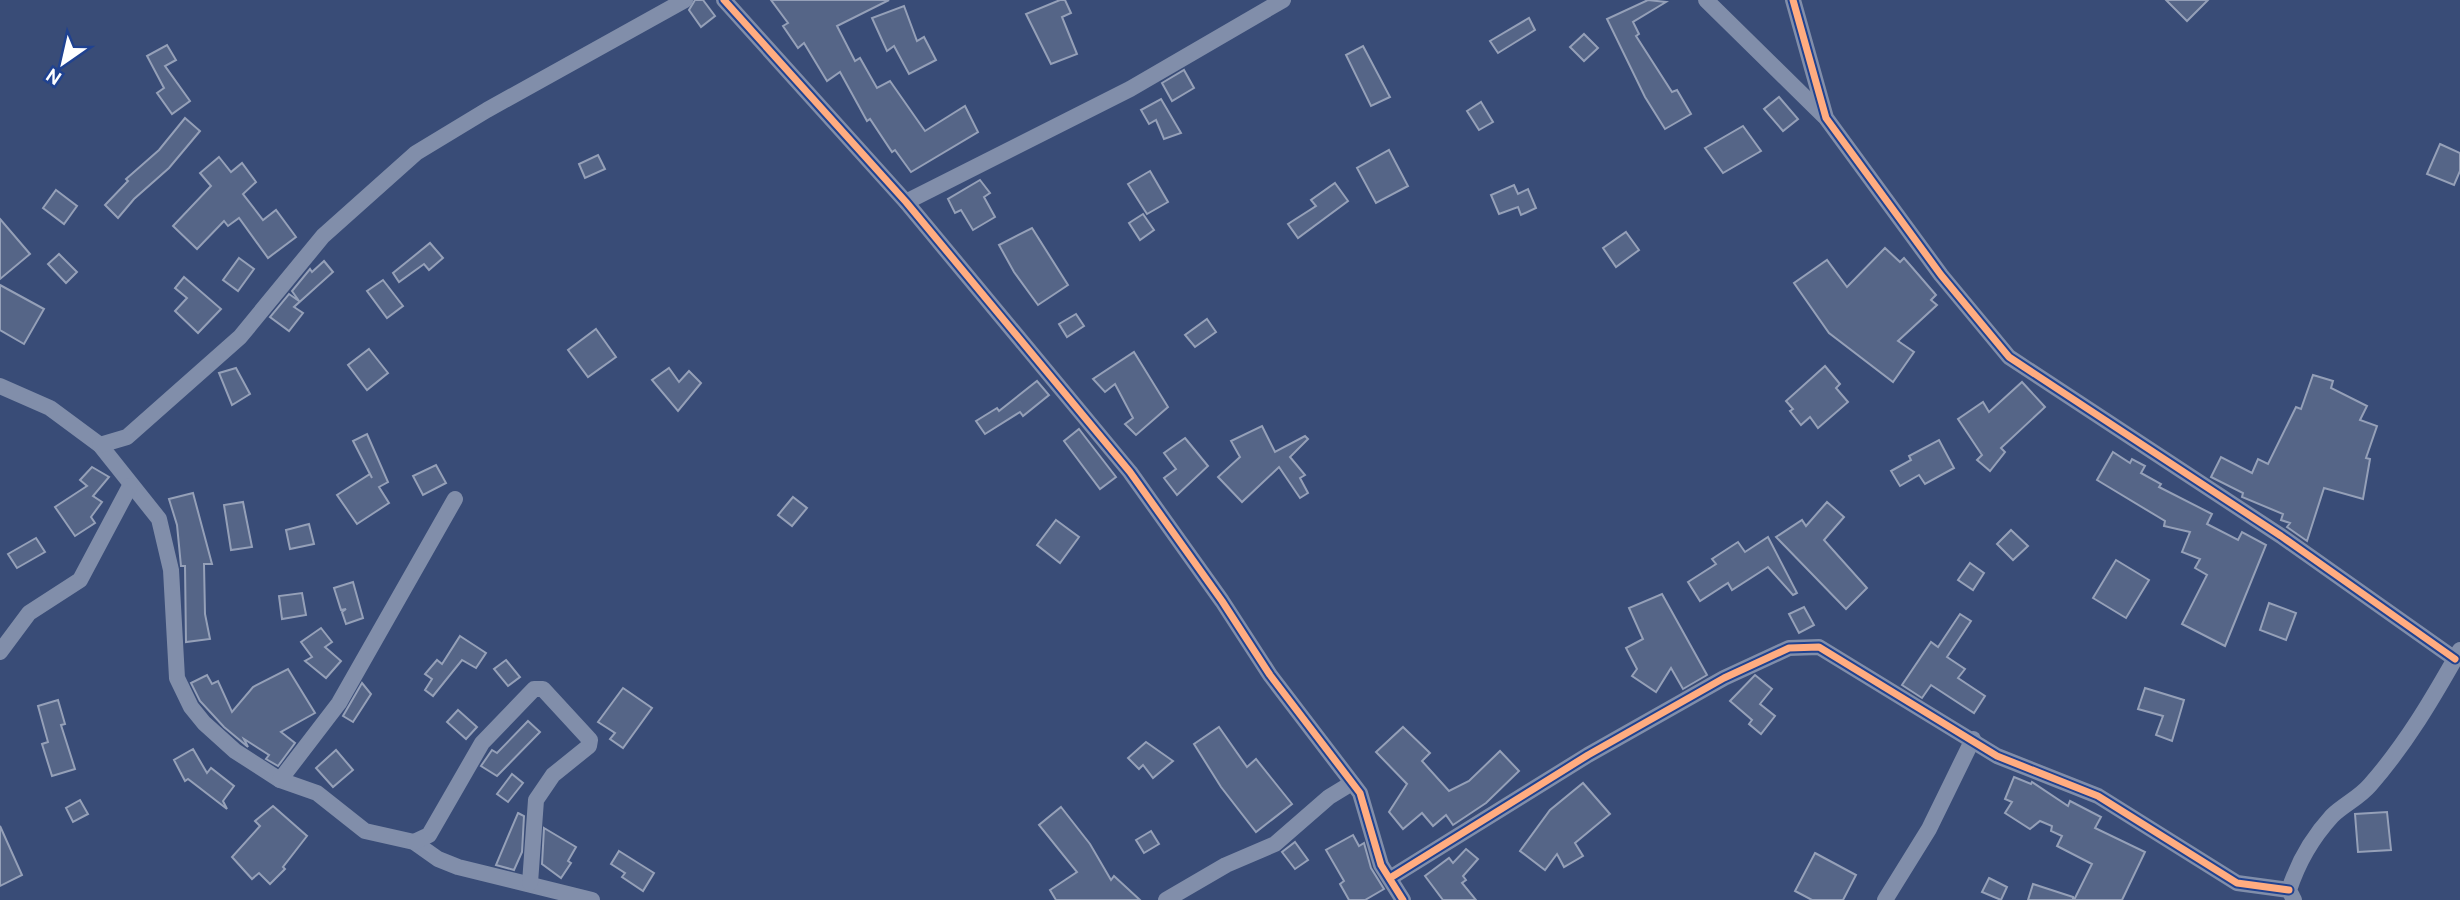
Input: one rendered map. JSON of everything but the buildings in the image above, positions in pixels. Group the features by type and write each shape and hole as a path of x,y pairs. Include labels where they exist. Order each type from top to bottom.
{"street":[{"path":"100,445 127,437 240,337 323,236 416,153 487,110 685,0"},
{"path":"724,0 906,202 1130,472 1222,601 1270,675 1360,793 1381,865 1403,900"},
{"path":"906,202 1130,89 1283,0"},
{"path":"1390,878 1588,755 1724,678 1789,648 1819,647 1997,756 2098,796 2237,883 2292,895 2303,852 2332,816 2367,788 2390,761 2424,714 2458,655 2010,357 1941,275 1826,118 1706,0"},
{"path":"1793,0 1826,118"},
{"path":"0,386 50,408 100,445 130,486 159,519 171,570 177,678 191,707 235,751 280,780 317,793 365,831 414,842 438,859 458,867 592,900"},
{"path":"0,652 29,613 80,580 130,486"},
{"path":"280,780 339,703 456,499"},
{"path":"414,842 429,835 482,743 539,687 590,740 589,746 553,775 536,800 530,883"},
{"path":"1885,900 1929,829 1973,739"},
{"path":"1166,900 1226,865 1275,844 1329,797 1352,783"}],"cycle path":[{"path":"724,0 906,202 1130,472 1222,601 1270,675 1360,793 1381,865 1403,900"},
{"path":"1793,0 1826,118 1941,275 2009,357 2281,536 2455,659"},
{"path":"1390,878 1588,755 1724,678 1789,648 1819,647 1997,756 2098,796 2237,883 2289,890"}]}
